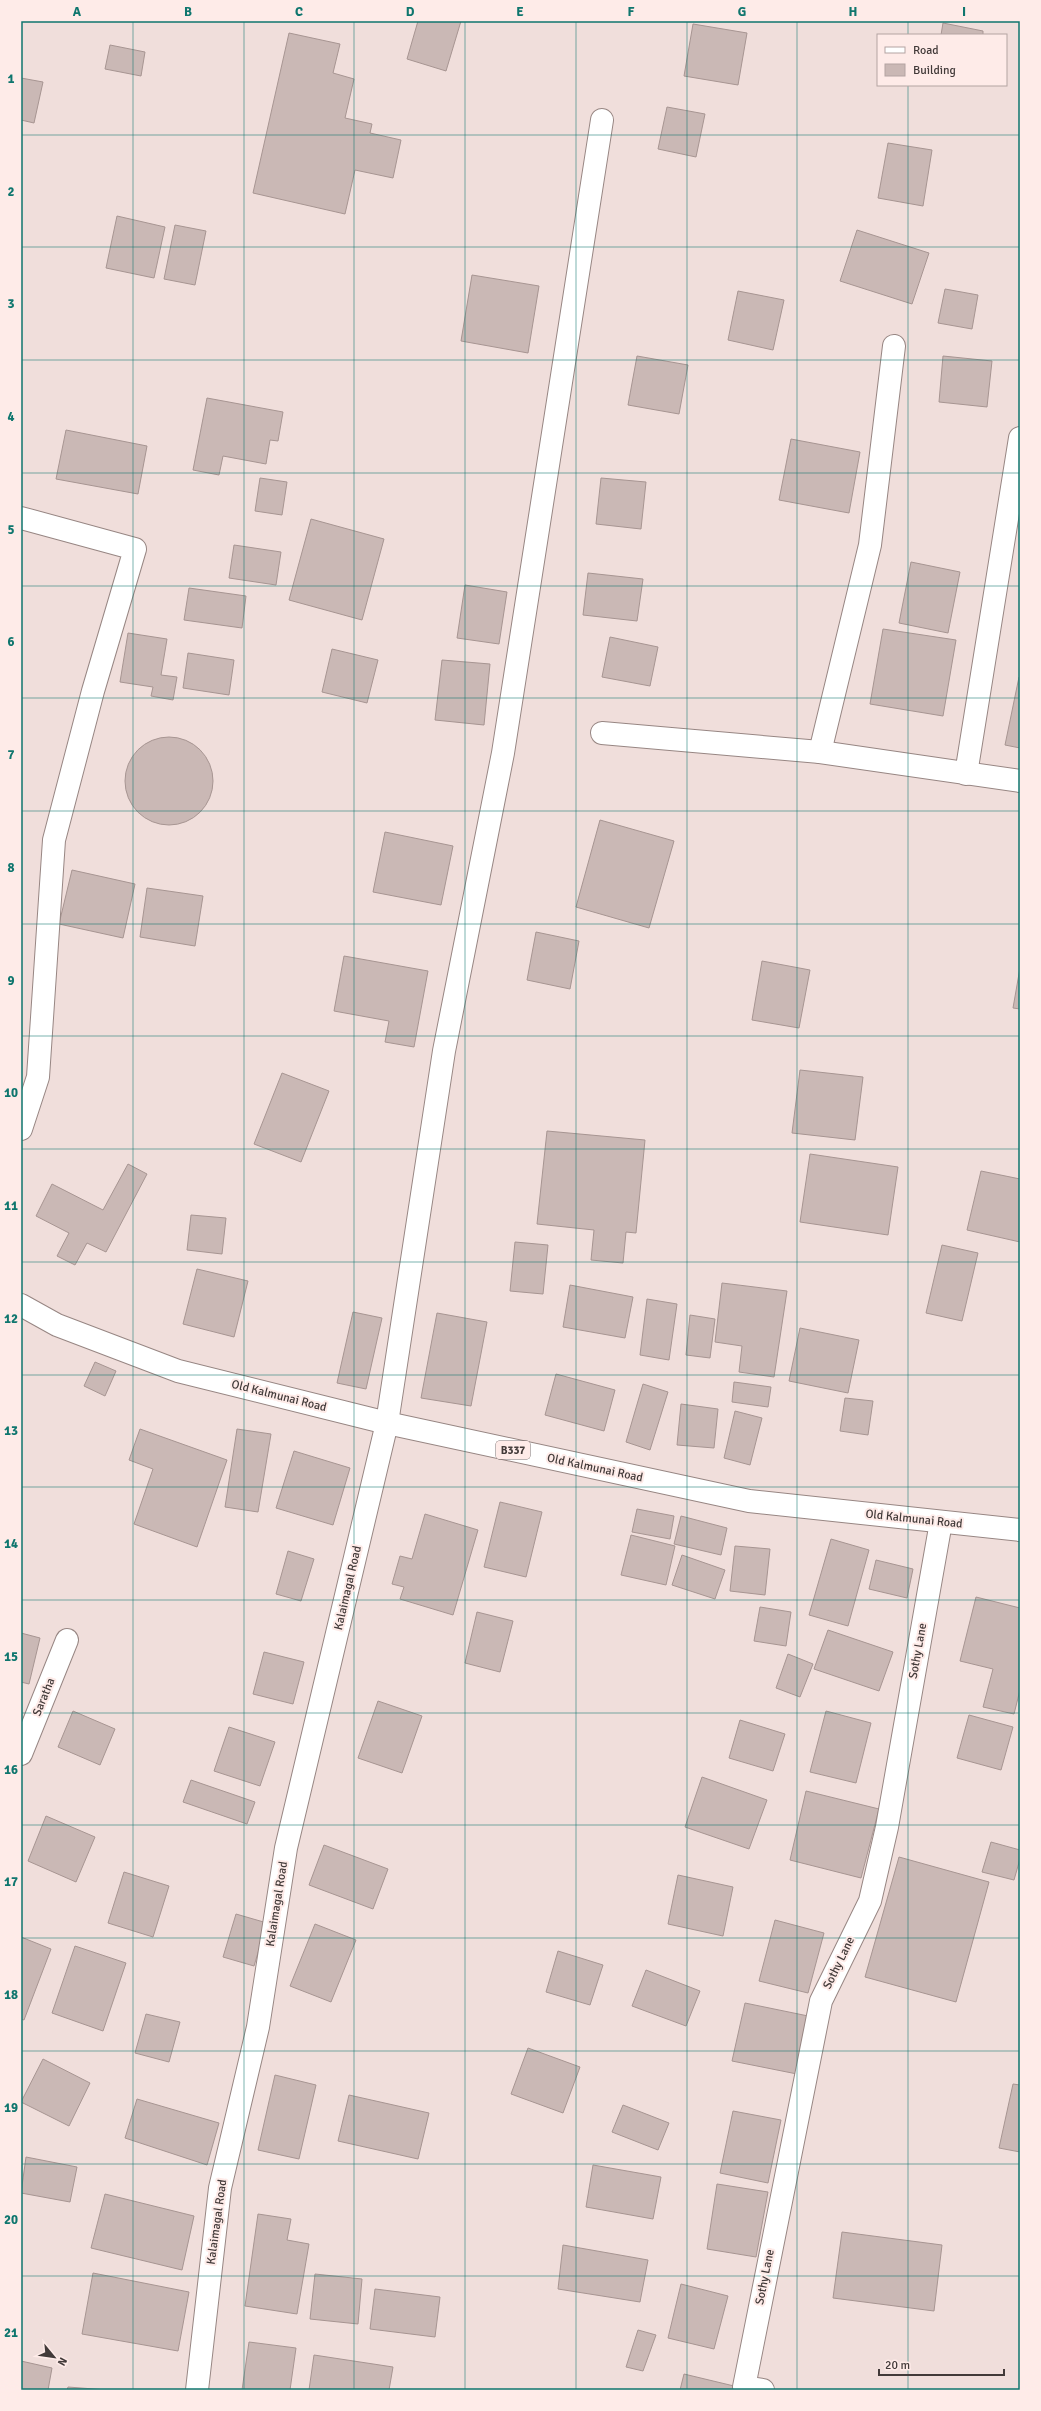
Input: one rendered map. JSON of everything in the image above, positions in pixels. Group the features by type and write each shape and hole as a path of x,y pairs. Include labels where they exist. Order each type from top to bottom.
{"street":[{"name":"Kalaimagal Road","path":"197,2390 220,2188 258,2027 286,1848 386,1423 444,1051 503,753 602,120"},
{"path":"820,752 870,545 894,346"},
{"path":"966,774 1020,438"},
{"path":"21,518 135,549 93,691 54,840 38,1077 21,1129"},
{"path":"602,733 820,752 1020,781"},
{"name":"Old Kalmunai Road","path":"21,1306 57,1325 178,1371 386,1423 749,1501 1020,1530"},
{"name":"Sothy Lane","path":"750,2389 821,2001 870,1901 887,1827 941,1522"},
{"name":"Saratha","path":"21,1754 68,1640"}],"building":[{"path":"418,21 461,21 446,71 407,59"},
{"path":"943,23 983,31 983,34 941,34"},
{"path":"693,24 747,33 738,85 684,76"},
{"path":"289,33 340,44 333,73 354,79 345,118 372,124 370,133 401,140 393,178 355,170 345,214 253,193"},
{"path":"110,45 145,52 141,76 105,69"},
{"path":"21,78 43,82 34,123 21,120"},
{"path":"667,107 705,114 696,157 658,149"},
{"path":"888,143 932,150 923,206 878,198"},
{"path":"117,216 165,227 154,278 106,268"},
{"path":"175,225 206,231 195,285 164,279"},
{"path":"857,230 929,253 912,304 840,281"},
{"path":"472,275 539,286 528,353 461,341"},
{"path":"945,289 978,295 972,329 938,323"},
{"path":"738,291 784,300 773,350 728,340"},
{"path":"637,356 688,365 679,414 628,405"},
{"path":"943,356 992,361 987,407 939,402"},
{"path":"207,398 283,412 278,441 270,440 266,464 223,456 219,475 193,470"},
{"path":"66,430 147,446 138,494 56,479"},
{"path":"791,439 860,452 849,513 779,500"},
{"path":"260,478 287,482 282,515 255,511"},
{"path":"601,478 646,482 641,529 596,524"},
{"path":"311,519 384,539 362,620 289,600"},
{"path":"234,545 281,552 276,585 229,578"},
{"path":"911,562 960,572 948,633 899,623"},
{"path":"588,573 643,579 637,621 583,615"},
{"path":"465,585 507,592 499,644 457,638"},
{"path":"189,588 246,596 242,628 184,620"},
{"path":"883,629 956,640 943,716 870,704"},
{"path":"128,633 167,639 161,675 177,677 173,700 151,696 153,687 120,682"},
{"path":"610,637 658,647 650,686 602,677"},
{"path":"332,649 378,660 367,703 322,692"},
{"path":"188,653 234,660 229,695 183,688"},
{"path":"442,660 490,664 484,725 435,720"},
{"path":"1020,677 1020,748 1005,745"},
{"path":"169,737 186,741 200,750 209,764 213,781 209,798 200,812 186,821 169,825 152,821 138,812 129,798 125,781 129,764 138,750 152,741"},
{"path":"600,820 674,841 649,928 576,907"},
{"path":"385,832 453,846 441,905 373,892"},
{"path":"72,870 135,884 123,938 59,924"},
{"path":"147,888 203,896 195,946 140,937"},
{"path":"536,932 579,941 570,989 527,980"},
{"path":"344,956 428,971 414,1047 385,1042 389,1021 334,1011"},
{"path":"762,961 810,970 799,1028 752,1020"},
{"path":"1020,968 1020,1009 1013,1008"},
{"path":"800,1070 863,1077 855,1140 792,1133"},
{"path":"282,1073 329,1091 301,1162 254,1144"},
{"path":"547,1131 645,1140 636,1233 626,1232 623,1263 591,1260 594,1230 537,1224"},
{"path":"810,1154 898,1167 888,1235 800,1222"},
{"path":"128,1164 147,1174 106,1252 87,1243 75,1265 57,1256 69,1233 36,1216 52,1184 103,1210"},
{"path":"981,1171 1020,1179 1020,1242 967,1230"},
{"path":"191,1215 226,1218 222,1254 187,1250"},
{"path":"515,1242 548,1245 543,1294 510,1291"},
{"path":"942,1245 978,1253 962,1321 926,1313"},
{"path":"197,1269 248,1281 234,1337 183,1324"},
{"path":"722,1283 787,1291 774,1377 739,1372 742,1346 715,1342"},
{"path":"570,1285 633,1297 625,1338 563,1327"},
{"path":"647,1299 677,1304 669,1360 640,1355"},
{"path":"353,1312 382,1318 366,1389 337,1383"},
{"path":"437,1313 487,1322 471,1406 421,1398"},
{"path":"690,1315 715,1319 710,1358 686,1355"},
{"path":"800,1328 859,1340 848,1393 789,1381"},
{"path":"95,1362 116,1371 105,1396 84,1386"},
{"path":"556,1374 615,1390 604,1431 545,1415"},
{"path":"734,1382 771,1387 768,1407 732,1402"},
{"path":"643,1384 668,1392 650,1450 626,1442"},
{"path":"845,1398 873,1401 868,1435 840,1431"},
{"path":"681,1404 718,1409 714,1448 677,1445"},
{"path":"735,1411 762,1418 750,1465 724,1458"},
{"path":"140,1429 227,1460 197,1547 134,1524 153,1469 129,1460"},
{"path":"237,1429 271,1434 258,1512 225,1507"},
{"path":"294,1451 350,1468 333,1525 276,1508"},
{"path":"500,1502 542,1512 526,1577 484,1567"},
{"path":"637,1509 674,1516 670,1539 632,1532"},
{"path":"425,1514 478,1530 453,1615 400,1599 404,1587 392,1584 400,1556 412,1559"},
{"path":"681,1516 727,1528 721,1555 674,1544"},
{"path":"631,1535 675,1546 666,1585 621,1575"},
{"path":"831,1539 869,1550 848,1626 809,1615"},
{"path":"735,1546 770,1549 765,1595 730,1591"},
{"path":"288,1551 314,1559 301,1601 276,1594"},
{"path":"682,1555 725,1570 715,1599 672,1585"},
{"path":"876,1560 913,1569 907,1598 869,1589"},
{"path":"976,1597 1020,1608 1020,1690 1014,1714 983,1707 993,1669 960,1661"},
{"path":"760,1607 791,1612 786,1646 754,1641"},
{"path":"477,1612 513,1621 500,1672 465,1663"},
{"path":"828,1630 893,1652 879,1691 814,1669"},
{"path":"21,1633 40,1638 29,1684 21,1682"},
{"path":"264,1652 304,1662 293,1704 253,1694"},
{"path":"788,1654 813,1664 800,1697 776,1688"},
{"path":"378,1701 422,1716 402,1773 358,1758"},
{"path":"73,1711 115,1729 100,1765 58,1747"},
{"path":"826,1711 871,1723 856,1783 810,1772"},
{"path":"969,1715 1013,1727 1001,1770 957,1758"},
{"path":"740,1720 785,1734 773,1771 729,1758"},
{"path":"229,1727 275,1742 260,1786 214,1771"},
{"path":"702,1777 767,1800 749,1849 685,1827"},
{"path":"191,1780 255,1802 247,1824 183,1802"},
{"path":"806,1791 879,1809 861,1878 790,1860"},
{"path":"46,1816 95,1837 76,1882 28,1861"},
{"path":"991,1842 1020,1850 1020,1859 1014,1880 982,1872"},
{"path":"324,1845 388,1869 373,1909 309,1885"},
{"path":"899,1857 989,1882 956,2002 865,1977"},
{"path":"124,1872 169,1886 153,1937 108,1923"},
{"path":"678,1875 733,1887 723,1936 668,1924"},
{"path":"236,1914 267,1923 254,1966 223,1957"},
{"path":"775,1920 824,1933 808,1993 759,1981"},
{"path":"315,1924 356,1940 331,2002 290,1986"},
{"path":"21,1937 51,1949 24,2020 21,2019"},
{"path":"75,1946 126,1963 103,2031 52,2013"},
{"path":"558,1951 603,1965 590,2005 546,1992"},
{"path":"646,1970 700,1991 686,2026 632,2006"},
{"path":"745,2003 813,2017 802,2075 732,2061"},
{"path":"146,2014 180,2022 169,2062 135,2053"},
{"path":"528,2048 580,2067 563,2113 511,2094"},
{"path":"43,2059 90,2083 69,2126 21,2102"},
{"path":"275,2075 316,2085 299,2159 258,2150"},
{"path":"1013,2084 1020,2085 1020,2152 999,2148"},
{"path":"349,2095 429,2113 418,2159 338,2141"},
{"path":"137,2099 219,2123 207,2165 125,2138"},
{"path":"623,2105 669,2123 658,2150 612,2132"},
{"path":"733,2111 781,2120 768,2183 720,2173"},
{"path":"26,2157 77,2167 70,2202 21,2193"},
{"path":"593,2165 661,2177 653,2219 586,2207"},
{"path":"717,2184 768,2192 756,2257 707,2249"},
{"path":"105,2194 194,2216 182,2270 91,2248"},
{"path":"258,2214 291,2219 287,2240 309,2244 297,2314 245,2306"},
{"path":"842,2232 942,2245 934,2311 833,2298"},
{"path":"563,2245 648,2260 640,2302 558,2289"},
{"path":"93,2273 189,2292 178,2351 82,2334"},
{"path":"315,2274 362,2279 358,2324 310,2319"},
{"path":"681,2284 728,2296 714,2349 668,2338"},
{"path":"375,2289 440,2297 435,2337 370,2329"},
{"path":"638,2330 656,2335 643,2371 626,2367"},
{"path":"249,2342 296,2348 290,2390 242,2390"},
{"path":"314,2355 393,2367 389,2390 309,2390"},
{"path":"21,2361 52,2368 48,2390 21,2390"},
{"path":"684,2374 734,2386 733,2390 680,2390"},
{"path":"68,2387 107,2390 67,2390"}]}
